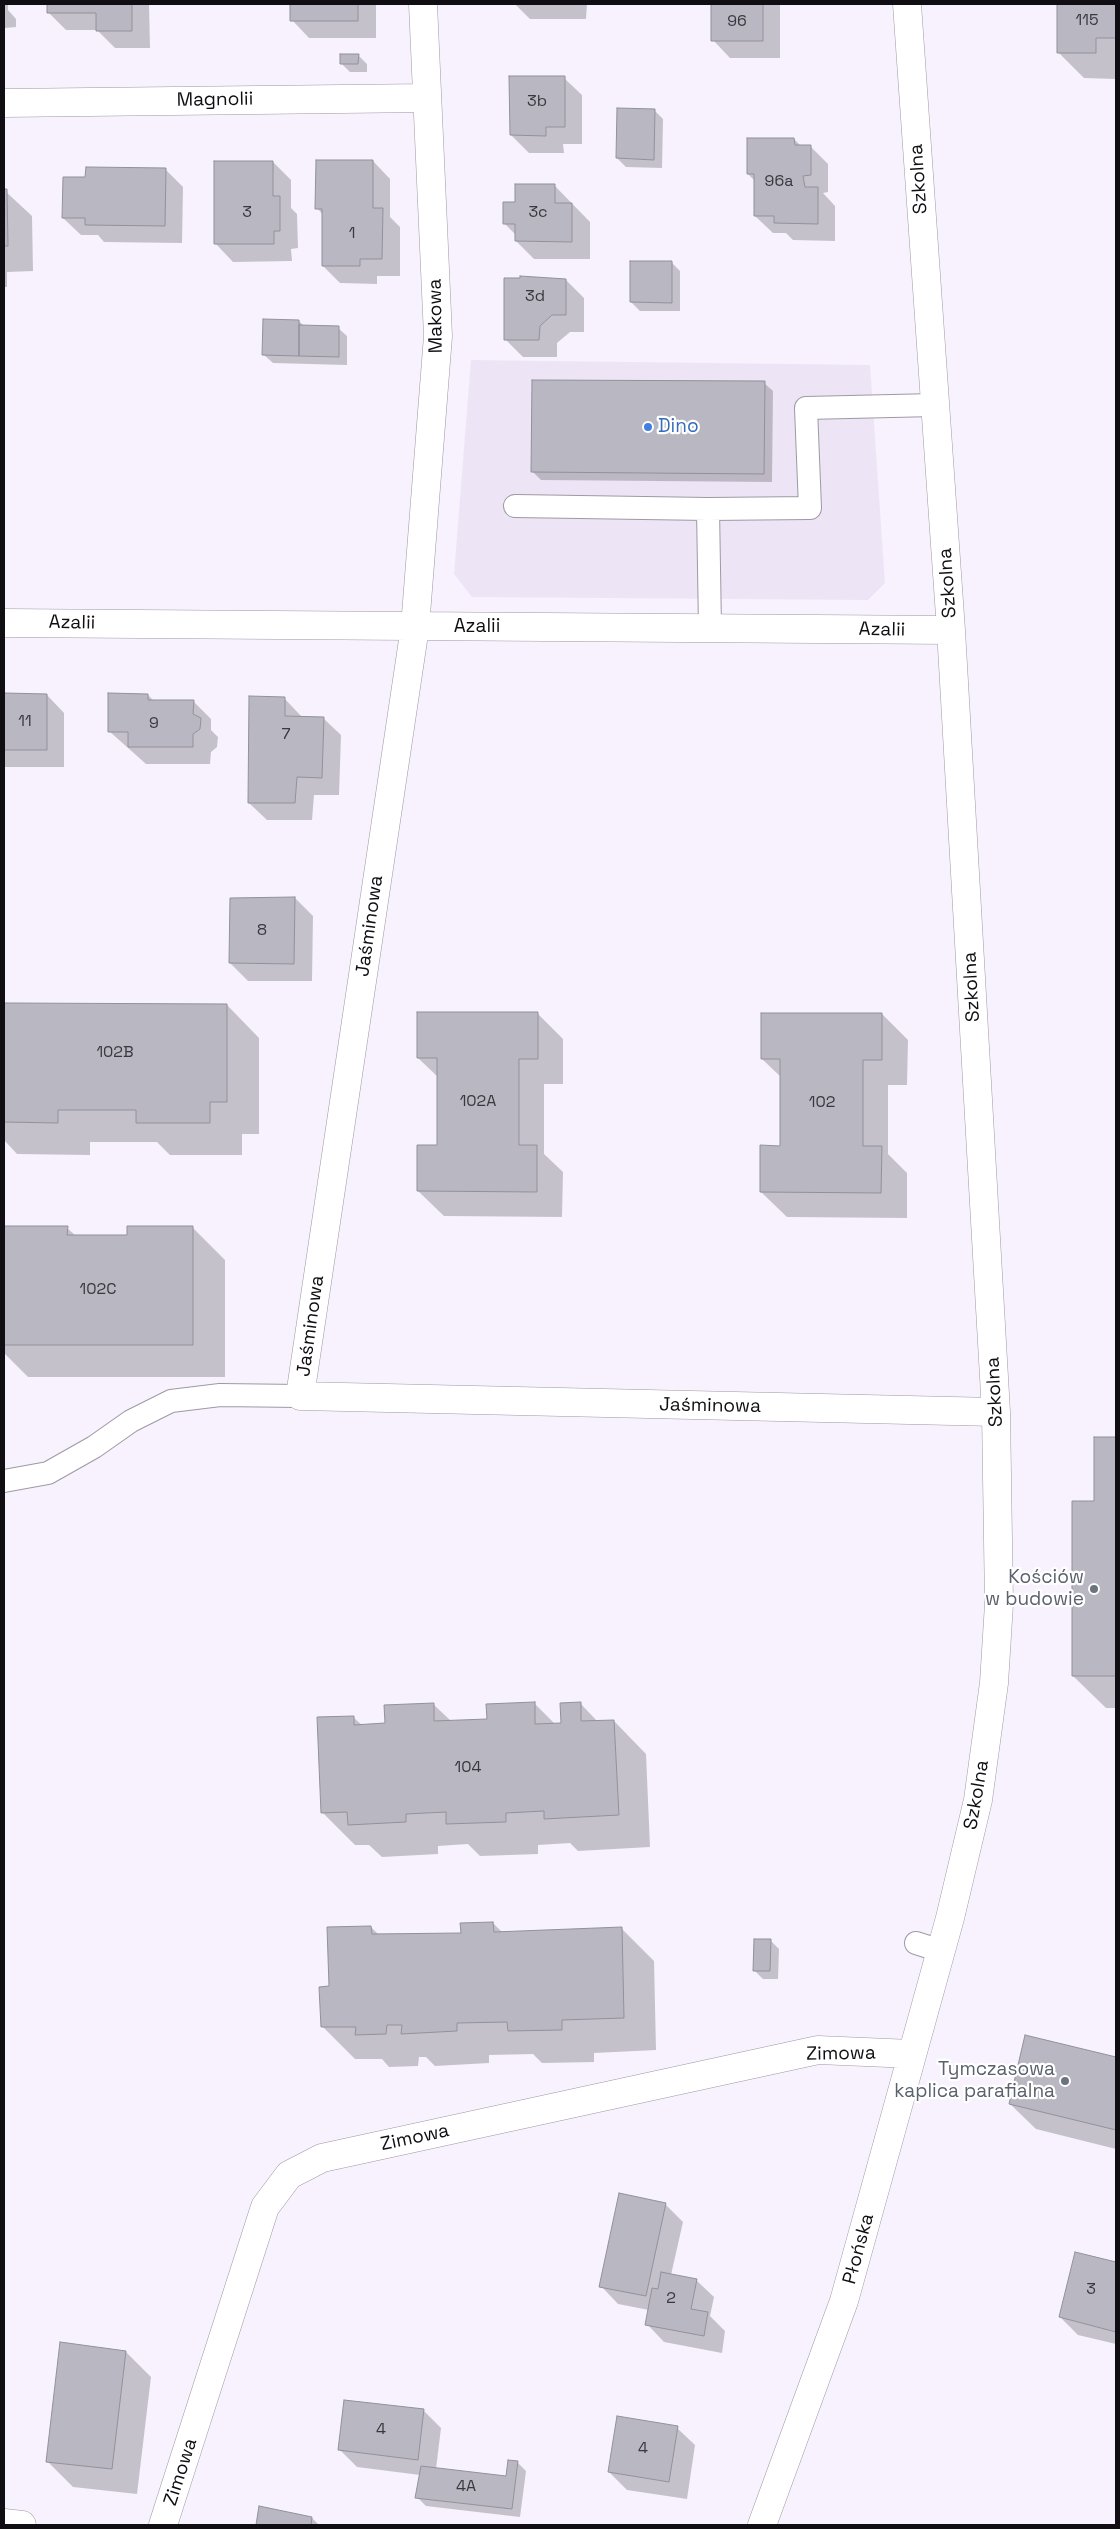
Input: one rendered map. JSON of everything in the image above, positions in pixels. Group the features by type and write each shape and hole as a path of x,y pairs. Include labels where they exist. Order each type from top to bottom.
{"street":[{"name":"Makowa","path":"415,627 438,336 423,4"},
{"name":"Szkolna","path":"906,4 951,630 996,1412 998,1604 994,1682 978,1800 931,1954"},
{"name":"Magnolii","path":"4,103 426,98"},
{"name":"Azalii","path":"4,622 415,627 951,630"},
{"name":"Jaśminowa","path":"415,627 300,1396 996,1412"},
{"name":"Płońska","path":"762,2525 844,2301 912,2054 931,1954"},
{"name":"Zimowa","path":"164,2525 265,2207 288,2175 322,2158 818,2050 912,2054"},
{"path":"4,2523 22,2525"}],"lane":[{"path":"515,506 708,509 810,508 806,408 935,404"},
{"path":"708,509 710,628"},
{"path":"4,1481 48,1473 94,1447 131,1421 171,1401 220,1395 300,1396"}],"shaded area":[{"path":"471,360 870,365 885,583 868,600 472,597 454,574"}],"building":[{"path":"47,4 132,4 132,31 96,31 96,13 47,13"},
{"path":"290,4 358,4 358,21 290,21"},
{"path":"711,4 763,4 763,41 711,41"},
{"path":"1057,4 1116,4 1116,38 1096,38 1096,53 1057,53"},
{"path":"340,54 359,54 358,64 340,64"},
{"path":"509,76 565,76 565,127 546,127 546,136 510,135"},
{"path":"617,108 655,109 654,160 616,158"},
{"path":"747,138 794,138 795,145 811,145 811,175 803,176 805,187 818,187 818,224 774,223 774,216 754,216 754,174 747,174"},
{"path":"316,160 373,160 373,208 383,208 382,259 360,259 360,266 322,266 322,209 315,209"},
{"path":"214,161 273,161 273,196 280,196 280,231 274,231 274,244 214,244"},
{"path":"86,167 166,168 165,226 85,225 85,218 62,218 63,177 85,177"},
{"path":"515,184 555,184 555,203 572,203 572,242 515,241 515,224 503,224 503,202 515,202"},
{"path":"4,189 7,189 8,246 4,246"},
{"path":"630,261 672,261 672,303 630,302"},
{"path":"520,276 566,279 566,315 552,315 540,326 539,340 504,340 504,278 520,278"},
{"path":"263,319 299,320 299,356 262,355"},
{"path":"299,325 339,326 339,357 299,356"},
{"name":"Dino","path":"532,380 765,381 764,474 531,472"},
{"path":"4,693 47,694 47,750 4,750"},
{"path":"108,693 148,694 148,700 194,700 193,714 201,718 200,729 193,734 193,747 128,747 128,732 108,732"},
{"path":"249,696 285,697 285,716 324,717 322,778 297,777 295,803 248,803"},
{"path":"295,897 294,964 229,963 230,898"},
{"path":"4,1003 227,1004 227,1102 210,1102 210,1123 136,1123 136,1110 58,1110 58,1123 4,1122"},
{"path":"417,1012 538,1012 538,1059 519,1059 519,1145 537,1145 537,1192 417,1191 417,1145 437,1145 437,1058 417,1058"},
{"path":"761,1013 882,1013 882,1060 863,1060 863,1146 882,1146 881,1193 760,1192 760,1145 780,1146 780,1059 761,1059"},
{"path":"4,1226 68,1226 67,1235 127,1235 127,1226 193,1226 193,1345 4,1345"},
{"name":"Kościów w budowie","path":"1094,1437 1116,1437 1116,1676 1072,1676 1072,1501 1094,1501"},
{"path":"535,1702 535,1724 561,1723 560,1703 581,1702 581,1721 614,1720 619,1815 544,1819 544,1811 506,1813 506,1822 446,1824 446,1812 406,1814 406,1822 348,1825 347,1812 321,1813 317,1717 354,1716 354,1725 385,1723 384,1705 434,1703 434,1721 487,1719 486,1704"},
{"path":"493,1922 494,1932 622,1927 624,2018 562,2020 562,2030 508,2031 507,2022 457,2023 457,2031 401,2034 402,2025 387,2025 386,2034 355,2035 356,2027 321,2027 319,1987 329,1986 327,1927 371,1926 372,1934 461,1933 460,1923"},
{"path":"754,1939 771,1939 770,1971 753,1971"},
{"name":"Tymczasowa kaplica parafialna","path":"1025,2035 1116,2057 1116,2130 1009,2104"},
{"path":"619,2193 666,2203 646,2296 599,2287"},
{"path":"1075,2252 1116,2262 1116,2332 1059,2317"},
{"path":"661,2272 697,2279 691,2309 708,2312 704,2336 645,2325 652,2288 658,2289"},
{"path":"60,2342 126,2351 112,2469 46,2462"},
{"path":"344,2400 424,2409 418,2460 338,2450"},
{"path":"617,2416 678,2426 669,2482 608,2472"},
{"path":"508,2460 518,2461 512,2509 415,2498 421,2466 506,2476"},
{"path":"259,2506 312,2517 311,2525 256,2525"}],"place":[{"name":"Dino","path":"648,427"},
{"name":"Kościów w budowie","path":"1094,1589"},
{"name":"Tymczasowa kaplica parafialna","path":"1065,2081"}]}
